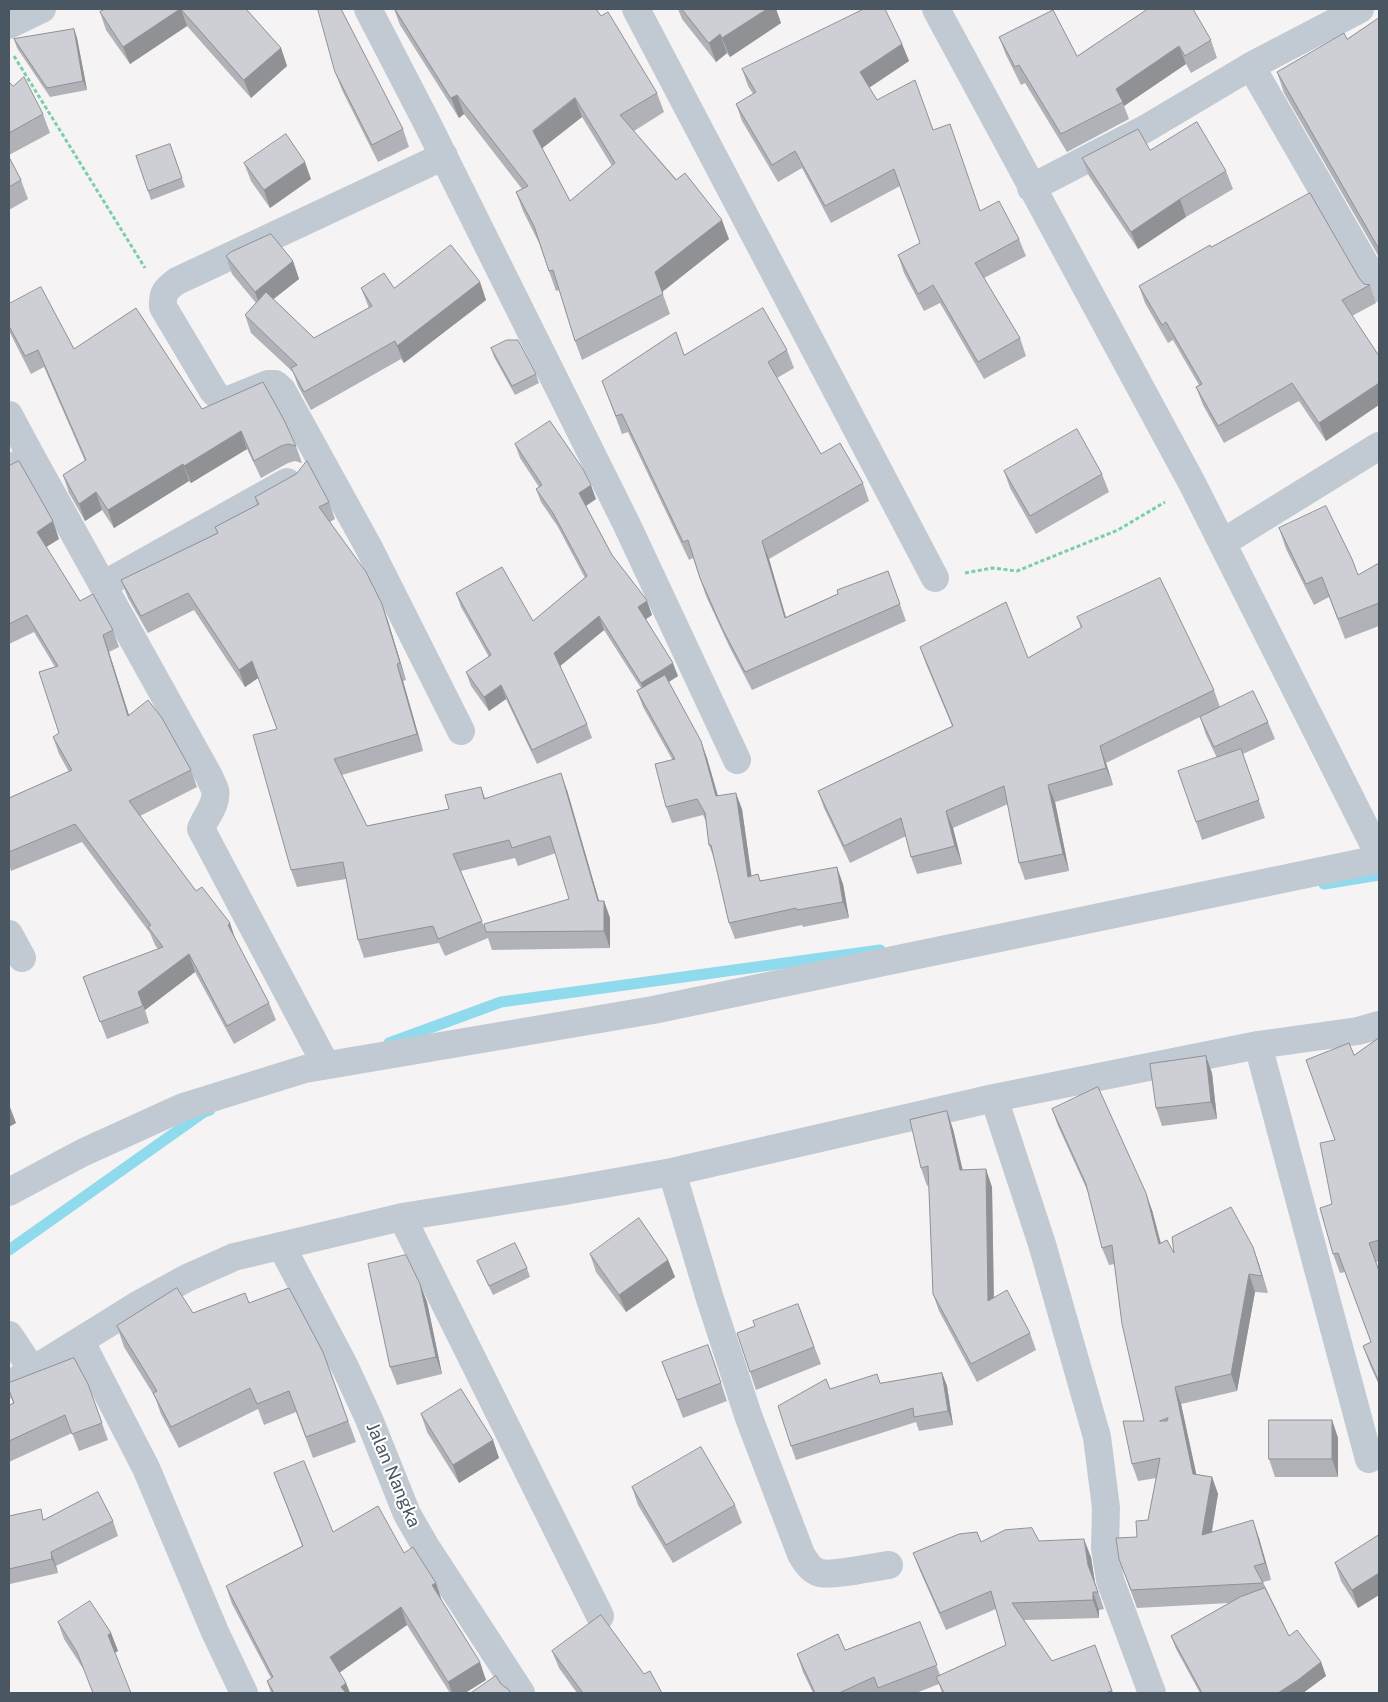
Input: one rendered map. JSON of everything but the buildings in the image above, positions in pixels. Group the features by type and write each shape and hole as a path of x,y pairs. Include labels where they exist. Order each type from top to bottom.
{"street":[{"path":"9,25 42,9"},
{"path":"368,9 444,156 626,522 737,760"},
{"path":"636,9 935,578"},
{"path":"9,1192 82,1153 183,1107 278,1076 326,1065 653,1010 1377,848 1193,485 936,9"},
{"path":"1032,188 1145,129 1251,66 1360,9"},
{"path":"1251,66 1379,288"},
{"path":"444,156 176,281 167,288 162,296 163,307 218,398 231,399 268,384 275,384 282,390 369,548 461,731"},
{"path":"9,415 20,463 103,585 210,778 215,790 215,800 201,829 326,1065"},
{"path":"1222,543 1379,446"},
{"path":"103,585 295,477"},
{"path":"9,934 22,958"},
{"path":"9,1385 21,1352 80,1342 141,1303 187,1278 234,1257 402,1216 565,1191 672,1172 994,1098 1258,1046 1358,1031 1379,1025"},
{"path":"1258,1046 1369,1459"},
{"path":"994,1098 1042,1244 1097,1437 1106,1508 1105,1548 1110,1580 1152,1693"},
{"path":"672,1172 710,1299 749,1418 801,1554 809,1566 819,1573 888,1565"},
{"path":"402,1216 600,1616"},
{"name":"Jalan Nangka","path":"282,1246 369,1419 407,1514 521,1693"},
{"path":"80,1342 146,1468 215,1632 244,1693"}],"path":[{"path":"14,55 162,296"},
{"path":"935,578 992,568 1017,571 1118,530 1193,485"}],"waterway":[{"path":"1324,884 1379,875"},
{"path":"389,1043 501,1002 880,950"},
{"path":"9,1250 204,1112 210,1110"}]}
